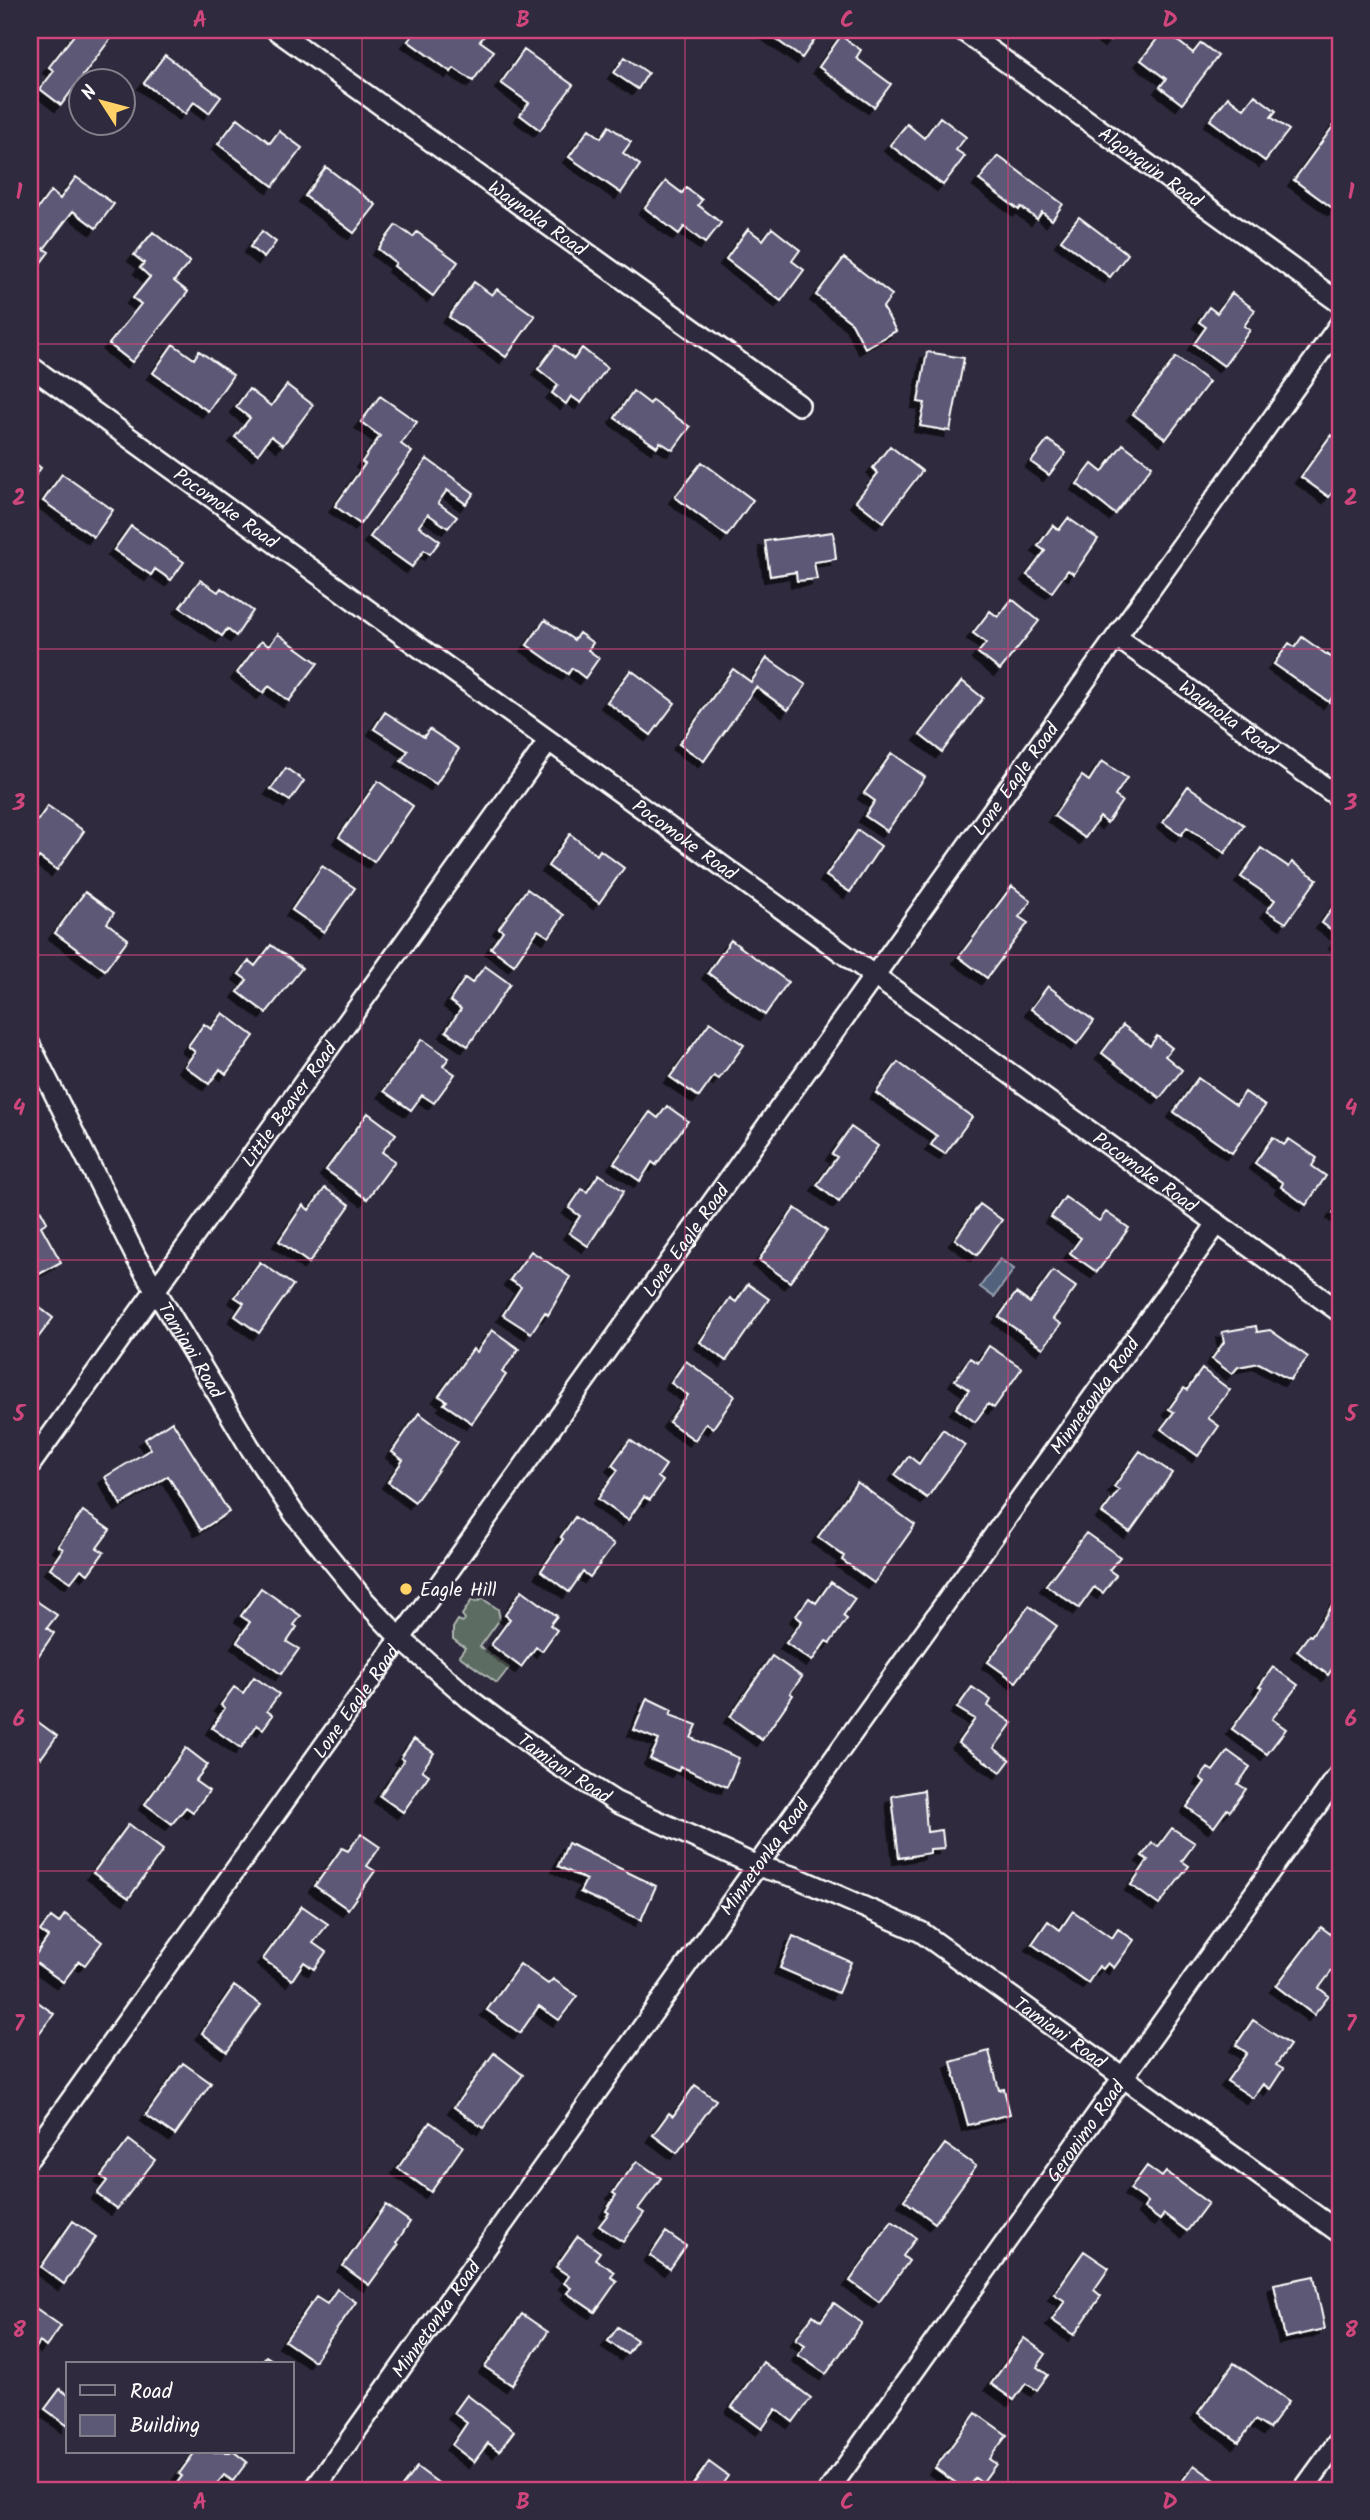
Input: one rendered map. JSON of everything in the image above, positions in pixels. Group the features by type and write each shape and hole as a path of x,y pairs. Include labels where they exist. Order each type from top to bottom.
{"street":[{"name":"Waynoka Road","path":"276,30 799,405"},
{"name":"Algonquin Road","path":"962,30 1340,303"},
{"name":"Lone Eagle Road","path":"30,2157 1340,324"},
{"name":"Pocomoke Road","path":"30,366 1340,1312"},
{"name":"Waynoka Road","path":"1118,638 1340,798"},
{"name":"Little Beaver Road","path":"30,1465 548,742"},
{"name":"Tamiani Road","path":"30,1045 155,1289 249,1446 295,1515 365,1601 401,1639 471,1701 605,1796 757,1866 795,1877 921,1932 1340,2233"},
{"name":"Minnetonka Road","path":"314,2490 1217,1224"},
{"name":"Geronimo Road","path":"829,2490 1340,1773"},
{"path":"1303,2490 1340,2438"}],"green space":[{"path":"483,1599 498,1609 500,1619 480,1647 509,1668 497,1683 459,1656 465,1648 453,1639 453,1628 458,1620 463,1622 465,1619 462,1615 472,1600 475,1602"}],"water":[{"path":"1000,1259 1014,1269 994,1297 980,1287"}],"building":[{"path":"78,30 117,30 90,66 66,66 66,98 61,105 40,89 54,71 49,67"},
{"path":"417,30 489,30 480,41 494,51 473,81 454,68 451,72 408,41"},
{"path":"763,30 821,30 802,58"},
{"path":"1095,30 1119,30 1110,41"},
{"path":"1164,30 1193,53 1201,43 1218,56 1182,104 1160,87 1166,79 1141,60"},
{"path":"841,36 861,50 856,58 891,84 874,107 819,67"},
{"path":"524,50 573,85 540,130 520,115 529,103 501,83"},
{"path":"165,55 221,97 209,113 194,102 185,114 144,83"},
{"path":"625,57 648,73 638,89 614,73"},
{"path":"1255,95 1276,111 1271,117 1289,130 1265,161 1210,120 1228,97 1244,109"},
{"path":"940,117 966,137 956,150 965,156 943,185 890,145 907,124 924,138"},
{"path":"1340,117 1340,200 1334,209 1294,180"},
{"path":"238,118 270,143 279,131 302,148 273,186 218,144"},
{"path":"609,126 631,142 623,153 640,165 621,193 569,157 589,129 601,138"},
{"path":"998,156 1063,204 1052,220 1042,212 1037,219 1021,207 1019,210 979,180"},
{"path":"326,167 376,205 354,233 305,196"},
{"path":"76,177 114,204 96,228 73,211 44,249 49,252 30,277 30,219 51,191 60,199"},
{"path":"666,181 682,193 686,188 702,200 698,205 721,223 705,243 684,227 679,234 645,208"},
{"path":"1079,217 1128,254 1110,277 1061,240"},
{"path":"396,225 413,237 417,232 458,262 433,296 394,266 396,263 378,249"},
{"path":"772,228 800,250 792,261 804,270 781,301 726,259 748,229 763,240"},
{"path":"262,231 276,242 264,258 250,247"},
{"path":"153,232 190,262 174,281 188,292 132,362 109,344 141,304 133,298 150,277 140,268 144,263 134,255"},
{"path":"844,258 892,295 883,307 896,331 865,348 852,323 816,295"},
{"path":"474,282 492,295 497,289 535,316 506,357 449,317"},
{"path":"1232,293 1255,310 1244,326 1250,330 1224,366 1194,344 1206,327 1199,322 1209,307 1217,313"},
{"path":"173,344 194,359 199,351 233,375 208,411 153,373"},
{"path":"556,345 574,359 582,348 607,368 581,403 571,396 566,404 552,393 558,385 538,369"},
{"path":"927,352 964,358 950,431 920,426 925,403 918,402"},
{"path":"1176,357 1209,382 1166,439 1133,414"},
{"path":"287,385 313,405 283,445 271,436 258,454 235,437 250,418 236,407 249,389 271,406"},
{"path":"633,391 650,404 652,400 690,427 673,450 660,442 657,447 615,418"},
{"path":"380,396 417,422 401,444 412,452 360,524 335,506 365,464 362,462 380,436 361,422"},
{"path":"1331,435 1338,440 1340,437 1340,482 1329,497 1301,477"},
{"path":"1048,440 1066,453 1049,475 1031,462"},
{"path":"1123,444 1152,466 1115,514 1077,484 1092,464 1102,472"},
{"path":"890,446 922,471 883,522 856,501 878,473 873,468"},
{"path":"30,459 41,468 30,483"},
{"path":"427,459 474,493 466,504 447,490 438,503 457,517 448,528 428,514 419,526 440,541 430,554 424,550 412,567 370,537"},
{"path":"702,462 753,500 727,536 675,497"},
{"path":"62,474 113,510 94,537 43,501"},
{"path":"1068,518 1098,539 1074,574 1068,570 1052,592 1027,575 1045,551 1038,546 1053,525 1059,530"},
{"path":"131,526 184,562 171,580 155,569 151,575 114,550"},
{"path":"833,532 836,559 814,562 817,579 797,581 796,572 770,576 765,541"},
{"path":"200,580 218,592 221,588 253,611 236,636 227,629 222,636 180,607"},
{"path":"1012,599 1039,621 1000,670 978,653 986,643 973,633 990,611 998,617"},
{"path":"545,620 574,640 579,633 593,643 588,650 599,658 585,678 572,668 568,674 527,645"},
{"path":"278,634 318,663 289,701 269,686 263,693 237,673 261,641 269,646"},
{"path":"1302,637 1340,664 1340,686 1329,702 1274,664 1289,643 1295,647"},
{"path":"767,658 806,685 788,710 756,687 704,761 679,744 733,669 751,682"},
{"path":"631,670 675,703 651,735 607,702"},
{"path":"962,681 983,698 942,752 920,735"},
{"path":"385,712 424,737 429,729 459,749 436,784 401,761 408,751 374,729"},
{"path":"892,753 925,777 887,831 865,816 875,801 864,793"},
{"path":"1102,761 1127,778 1115,796 1122,801 1107,823 1100,817 1085,838 1054,816 1082,776 1089,781"},
{"path":"286,768 304,781 290,801 271,789"},
{"path":"378,781 413,806 374,862 339,837"},
{"path":"1188,786 1244,825 1225,853 1187,827 1181,835 1163,822"},
{"path":"48,806 84,831 57,870 39,857 30,870 30,831"},
{"path":"858,830 881,846 850,892 826,876"},
{"path":"570,834 597,855 600,850 624,868 599,903 548,866"},
{"path":"1261,848 1289,867 1292,862 1317,879 1286,923 1267,911 1275,900 1241,877"},
{"path":"322,866 355,888 324,932 292,910"},
{"path":"1012,886 1031,901 1019,917 1028,923 987,978 959,957"},
{"path":"527,889 564,915 549,937 538,930 514,965 491,948 503,931 499,928"},
{"path":"85,892 114,913 107,923 128,939 105,970 55,933"},
{"path":"1340,897 1340,936 1322,923"},
{"path":"731,940 788,982 765,1015 708,973"},
{"path":"271,945 302,968 266,1013 238,992 247,980 239,974 249,961 255,966"},
{"path":"485,966 510,984 468,1046 446,1031 461,1009 450,1001 465,978 472,983"},
{"path":"1048,986 1094,1021 1077,1044 1031,1009"},
{"path":"223,1013 254,1036 226,1074 220,1069 209,1084 185,1066 195,1052 188,1046 204,1024 211,1029"},
{"path":"710,1022 744,1045 719,1079 714,1076 699,1097 670,1077"},
{"path":"1123,1025 1150,1046 1157,1036 1172,1048 1165,1056 1182,1070 1160,1098 1102,1053"},
{"path":"422,1039 449,1058 443,1066 455,1074 434,1103 422,1095 411,1110 384,1091"},
{"path":"898,1062 972,1117 945,1154 931,1145 937,1136 876,1093"},
{"path":"1198,1078 1236,1105 1245,1092 1265,1106 1232,1153 1174,1112"},
{"path":"667,1106 688,1121 656,1165 652,1162 640,1181 614,1163 650,1112 658,1118"},
{"path":"368,1113 396,1134 382,1152 395,1161 367,1199 326,1170"},
{"path":"851,1127 878,1146 839,1202 817,1185 837,1157 832,1154"},
{"path":"1273,1137 1284,1145 1289,1139 1317,1158 1312,1166 1326,1176 1306,1205 1281,1187 1283,1183 1255,1163"},
{"path":"599,1174 624,1191 588,1246 569,1233 580,1216 569,1208 582,1189 587,1192"},
{"path":"325,1188 350,1205 309,1263 279,1241 303,1205 309,1210"},
{"path":"30,1191 47,1222 41,1226 61,1262 32,1278 30,1274"},
{"path":"1065,1197 1099,1221 1106,1212 1129,1228 1097,1272 1070,1253 1081,1238 1051,1217"},
{"path":"1340,1203 1340,1218 1333,1213"},
{"path":"980,1204 1002,1220 977,1255 955,1239"},
{"path":"795,1208 827,1231 790,1282 759,1260"},
{"path":"531,1251 570,1277 548,1315 545,1312 531,1333 503,1315 521,1287 510,1280"},
{"path":"260,1262 293,1285 259,1333 235,1316 244,1303 235,1297"},
{"path":"1053,1271 1076,1287 1053,1319 1061,1324 1043,1348 999,1317 1016,1293 1030,1303"},
{"path":"748,1284 769,1299 726,1361 700,1342 730,1298 736,1302"},
{"path":"30,1300 53,1318 34,1343 30,1340"},
{"path":"1256,1326 1257,1332 1270,1330 1308,1357 1290,1380 1259,1363 1238,1367 1232,1374 1212,1359 1224,1342 1222,1332"},
{"path":"492,1330 519,1349 502,1372 506,1375 472,1423 444,1404 447,1401 439,1396 473,1349 477,1352"},
{"path":"989,1346 1022,1368 994,1408 988,1404 975,1422 956,1408 969,1390 955,1380 970,1358 978,1363"},
{"path":"686,1361 735,1396 713,1428 706,1423 695,1440 669,1422 688,1395 671,1383"},
{"path":"1202,1369 1230,1390 1208,1418 1219,1426 1198,1456 1161,1429 1174,1412 1169,1409"},
{"path":"419,1413 458,1442 415,1502 388,1482 403,1460 392,1452"},
{"path":"172,1421 229,1512 201,1530 168,1476 121,1505 105,1477 151,1449 145,1439"},
{"path":"943,1429 965,1445 927,1498 895,1475 909,1456 919,1464"},
{"path":"630,1440 666,1465 658,1477 663,1481 650,1500 644,1497 628,1520 598,1499 618,1470 612,1465"},
{"path":"1140,1451 1172,1473 1130,1532 1102,1513 1119,1490 1114,1487"},
{"path":"857,1482 915,1525 874,1583 842,1560 844,1556 818,1537"},
{"path":"83,1511 110,1530 97,1548 104,1552 88,1574 81,1569 71,1582 50,1568 63,1549 58,1546"},
{"path":"575,1517 614,1545 590,1577 583,1572 569,1592 541,1571"},
{"path":"1086,1533 1120,1557 1109,1570 1116,1575 1103,1593 1094,1587 1079,1608 1046,1585"},
{"path":"831,1582 855,1599 843,1616 847,1619 830,1643 826,1641 812,1661 786,1643 802,1621 796,1616 809,1598 816,1603"},
{"path":"261,1588 301,1616 287,1642 299,1649 281,1674 237,1642 250,1622 241,1616"},
{"path":"522,1590 557,1616 550,1625 557,1630 542,1651 536,1647 521,1667 491,1645 510,1619 505,1615"},
{"path":"1340,1595 1340,1657 1328,1675 1297,1651"},
{"path":"32,1598 57,1615 47,1628 54,1633 30,1668 30,1601"},
{"path":"1029,1606 1057,1626 1016,1682 988,1662"},
{"path":"772,1656 802,1677 762,1740 730,1717"},
{"path":"1273,1667 1298,1685 1272,1719 1286,1729 1267,1754 1232,1729 1262,1688 1259,1687"},
{"path":"254,1677 279,1694 267,1711 273,1715 263,1729 257,1725 241,1748 212,1728 225,1708 221,1705 234,1687 243,1693"},
{"path":"972,1687 991,1700 988,1706 1012,1723 994,1748 1010,1760 1001,1772 958,1743 975,1719 957,1708"},
{"path":"647,1698 672,1710 670,1715 697,1725 691,1738 739,1758 727,1787 680,1766 678,1771 650,1759 659,1740 634,1730"},
{"path":"30,1716 57,1736 41,1758 30,1750"},
{"path":"414,1739 434,1753 422,1770 429,1775 403,1812 380,1796 404,1760 401,1758"},
{"path":"186,1748 208,1765 195,1781 209,1791 193,1812 186,1807 172,1824 145,1804"},
{"path":"1228,1751 1250,1767 1238,1784 1246,1789 1214,1827 1187,1807 1205,1782 1200,1778 1208,1768 1213,1771"},
{"path":"924,1790 927,1832 942,1830 944,1848 899,1858 892,1796"},
{"path":"129,1824 163,1850 129,1898 93,1873"},
{"path":"1172,1828 1195,1843 1182,1861 1189,1866 1159,1905 1131,1885 1148,1860 1142,1856 1152,1843 1158,1847"},
{"path":"361,1834 380,1847 367,1866 375,1871 348,1909 315,1886 342,1848 348,1851"},
{"path":"568,1843 656,1886 641,1920 580,1892 586,1880 558,1866"},
{"path":"302,1906 328,1924 313,1943 326,1952 314,1969 304,1962 292,1980 263,1959"},
{"path":"1073,1911 1112,1938 1118,1929 1134,1940 1114,1968 1108,1963 1103,1969 1099,1966 1088,1983 1032,1944 1048,1921 1060,1930"},
{"path":"65,1914 102,1942 85,1965 79,1961 63,1982 32,1960 48,1937 40,1931 51,1917 59,1923"},
{"path":"1321,1927 1340,1941 1340,1960 1319,1988 1329,1996 1314,2015 1276,1986"},
{"path":"793,1936 851,1962 838,1993 780,1968"},
{"path":"520,1964 548,1984 553,1979 577,1996 559,2020 539,2006 520,2033 487,2010"},
{"path":"234,1986 261,2005 227,2052 202,2033"},
{"path":"30,1996 54,2014 30,2045"},
{"path":"1253,2020 1290,2045 1276,2065 1283,2069 1270,2089 1263,2084 1253,2098 1227,2081 1247,2053 1236,2045"},
{"path":"989,2051 999,2090 1004,2089 1010,2114 968,2125 951,2062"},
{"path":"494,2053 523,2075 483,2128 454,2107"},
{"path":"183,2063 211,2083 175,2135 146,2115"},
{"path":"695,2085 716,2100 677,2153 653,2135 669,2113 673,2116"},
{"path":"430,2122 463,2146 431,2192 398,2168"},
{"path":"129,2140 155,2160 117,2209 97,2194 107,2181 101,2176"},
{"path":"945,2144 976,2166 935,2223 904,2200"},
{"path":"637,2161 661,2178 638,2209 644,2213 623,2242 599,2226 609,2213 606,2211 616,2195 613,2193"},
{"path":"1147,2166 1162,2177 1166,2172 1208,2203 1187,2231 1164,2214 1160,2220 1144,2208 1148,2202 1130,2189"},
{"path":"386,2205 410,2222 396,2243 398,2245 369,2285 343,2266"},
{"path":"73,2221 96,2237 64,2284 41,2267"},
{"path":"892,2221 916,2238 903,2256 909,2261 879,2302 850,2281"},
{"path":"666,2232 686,2246 670,2269 650,2256"},
{"path":"578,2236 600,2252 595,2259 615,2272 611,2277 617,2281 595,2312 567,2293 571,2288 564,2283 569,2276 556,2267"},
{"path":"1084,2251 1109,2268 1094,2290 1101,2296 1074,2335 1052,2320 1065,2301 1054,2294"},
{"path":"1314,2276 1325,2329 1285,2338 1274,2284"},
{"path":"337,2289 356,2302 314,2361 285,2341 316,2297 327,2304"},
{"path":"834,2303 862,2323 826,2374 798,2355 805,2345 796,2339 813,2315 821,2321"},
{"path":"30,2304 61,2326 46,2347 40,2342 30,2356"},
{"path":"522,2314 548,2332 512,2385 485,2367"},
{"path":"618,2327 637,2340 627,2354 608,2341"},
{"path":"1024,2338 1046,2354 1037,2367 1048,2375 1037,2390 1026,2383 1014,2400 991,2384"},
{"path":"266,2356 276,2362 262,2362"},
{"path":"763,2362 811,2398 793,2422 776,2409 762,2429 732,2407"},
{"path":"1234,2363 1289,2401 1269,2429 1255,2420 1239,2442 1198,2413"},
{"path":"60,2389 66,2394 66,2425 45,2409"},
{"path":"467,2395 514,2431 499,2451 488,2443 474,2462 452,2445 467,2423 454,2413"},
{"path":"976,2413 1007,2435 989,2459 996,2464 982,2483 975,2478 966,2490 935,2468"},
{"path":"194,2454 237,2454 247,2462 233,2481 224,2475 212,2490 172,2490 182,2476 179,2474"},
{"path":"709,2462 728,2476 718,2490 689,2490"},
{"path":"1194,2465 1216,2481 1209,2490 1176,2490"},
{"path":"417,2467 441,2485 437,2490 399,2490"}],"place":[{"name":"Eagle Hill","path":"406,1589"}]}
